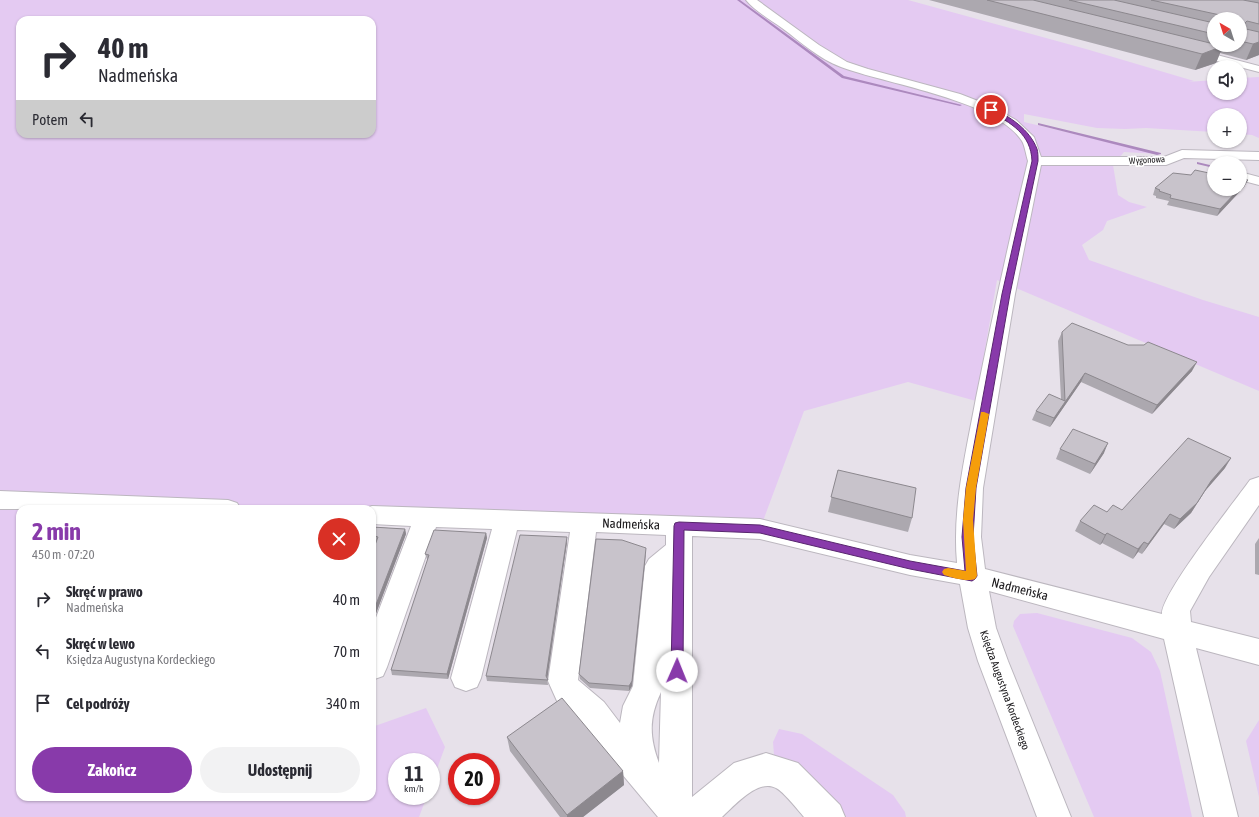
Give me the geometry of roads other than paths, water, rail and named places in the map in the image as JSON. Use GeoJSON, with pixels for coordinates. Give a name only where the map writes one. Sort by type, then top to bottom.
{"type":"FeatureCollection","features":[{"type":"Feature","properties":{"kind":"street","name":"Księdza Augustyna Kordeckiego"},"geometry":{"type":"LineString","coordinates":[[751,0],[822,52],[843,64],[875,75],[961,98],[1001,115],[1015,124],[1030,139],[1034,150],[1035,161],[1006,294],[971,488],[968,537],[972,576],[982,628],[993,661],[1054,817]]}},
{"type":"Feature","properties":{"kind":"street"},"geometry":{"type":"LineString","coordinates":[[1180,48],[1227,60]]}},
{"type":"Feature","properties":{"kind":"street"},"geometry":{"type":"LineString","coordinates":[[1247,65],[1259,69]]}},
{"type":"Feature","properties":{"kind":"street","name":"Wygonowa"},"geometry":{"type":"LineString","coordinates":[[1035,161],[1166,161],[1182,154],[1259,156]]}},
{"type":"Feature","properties":{"kind":"street"},"geometry":{"type":"LineString","coordinates":[[1170,159],[1207,168]]}},
{"type":"Feature","properties":{"kind":"street"},"geometry":{"type":"LineString","coordinates":[[1247,178],[1259,181]]}},
{"type":"Feature","properties":{"kind":"street"},"geometry":{"type":"LineString","coordinates":[[1221,817],[1178,630],[1176,610],[1199,570],[1259,486]]}},
{"type":"Feature","properties":{"kind":"street"},"geometry":{"type":"LineString","coordinates":[[0,500],[127,505]]}},
{"type":"Feature","properties":{"kind":"street","name":"Nadmeńska"},"geometry":{"type":"LineString","coordinates":[[376,514],[584,522],[679,538],[760,529],[910,565],[972,576],[1259,652]]}},
{"type":"Feature","properties":{"kind":"street"},"geometry":{"type":"LineString","coordinates":[[376,656],[427,517]]}},
{"type":"Feature","properties":{"kind":"street"},"geometry":{"type":"LineString","coordinates":[[466,678],[507,520]]}},
{"type":"Feature","properties":{"kind":"street"},"geometry":{"type":"LineString","coordinates":[[584,522],[563,681],[568,691],[594,712],[607,732],[682,814]]}},
{"type":"Feature","properties":{"kind":"street"},"geometry":{"type":"LineString","coordinates":[[648,777],[637,746],[635,727],[639,706],[648,687],[659,566],[679,538]]}},
{"type":"Feature","properties":{"kind":"street"},"geometry":{"type":"LineString","coordinates":[[679,538],[682,814]]}},
{"type":"Feature","properties":{"kind":"street"},"geometry":{"type":"LineString","coordinates":[[682,814],[746,774],[766,769],[786,774],[828,817]]}},
{"type":"Feature","properties":{"kind":"waterway"},"geometry":{"type":"LineString","coordinates":[[738,0],[843,77],[960,105]]}},
{"type":"Feature","properties":{"kind":"waterway"},"geometry":{"type":"LineString","coordinates":[[1039,124],[1159,154]]}},
{"type":"Feature","properties":{"kind":"waterway"},"geometry":{"type":"LineString","coordinates":[[1199,163],[1207,165]]}}]}
